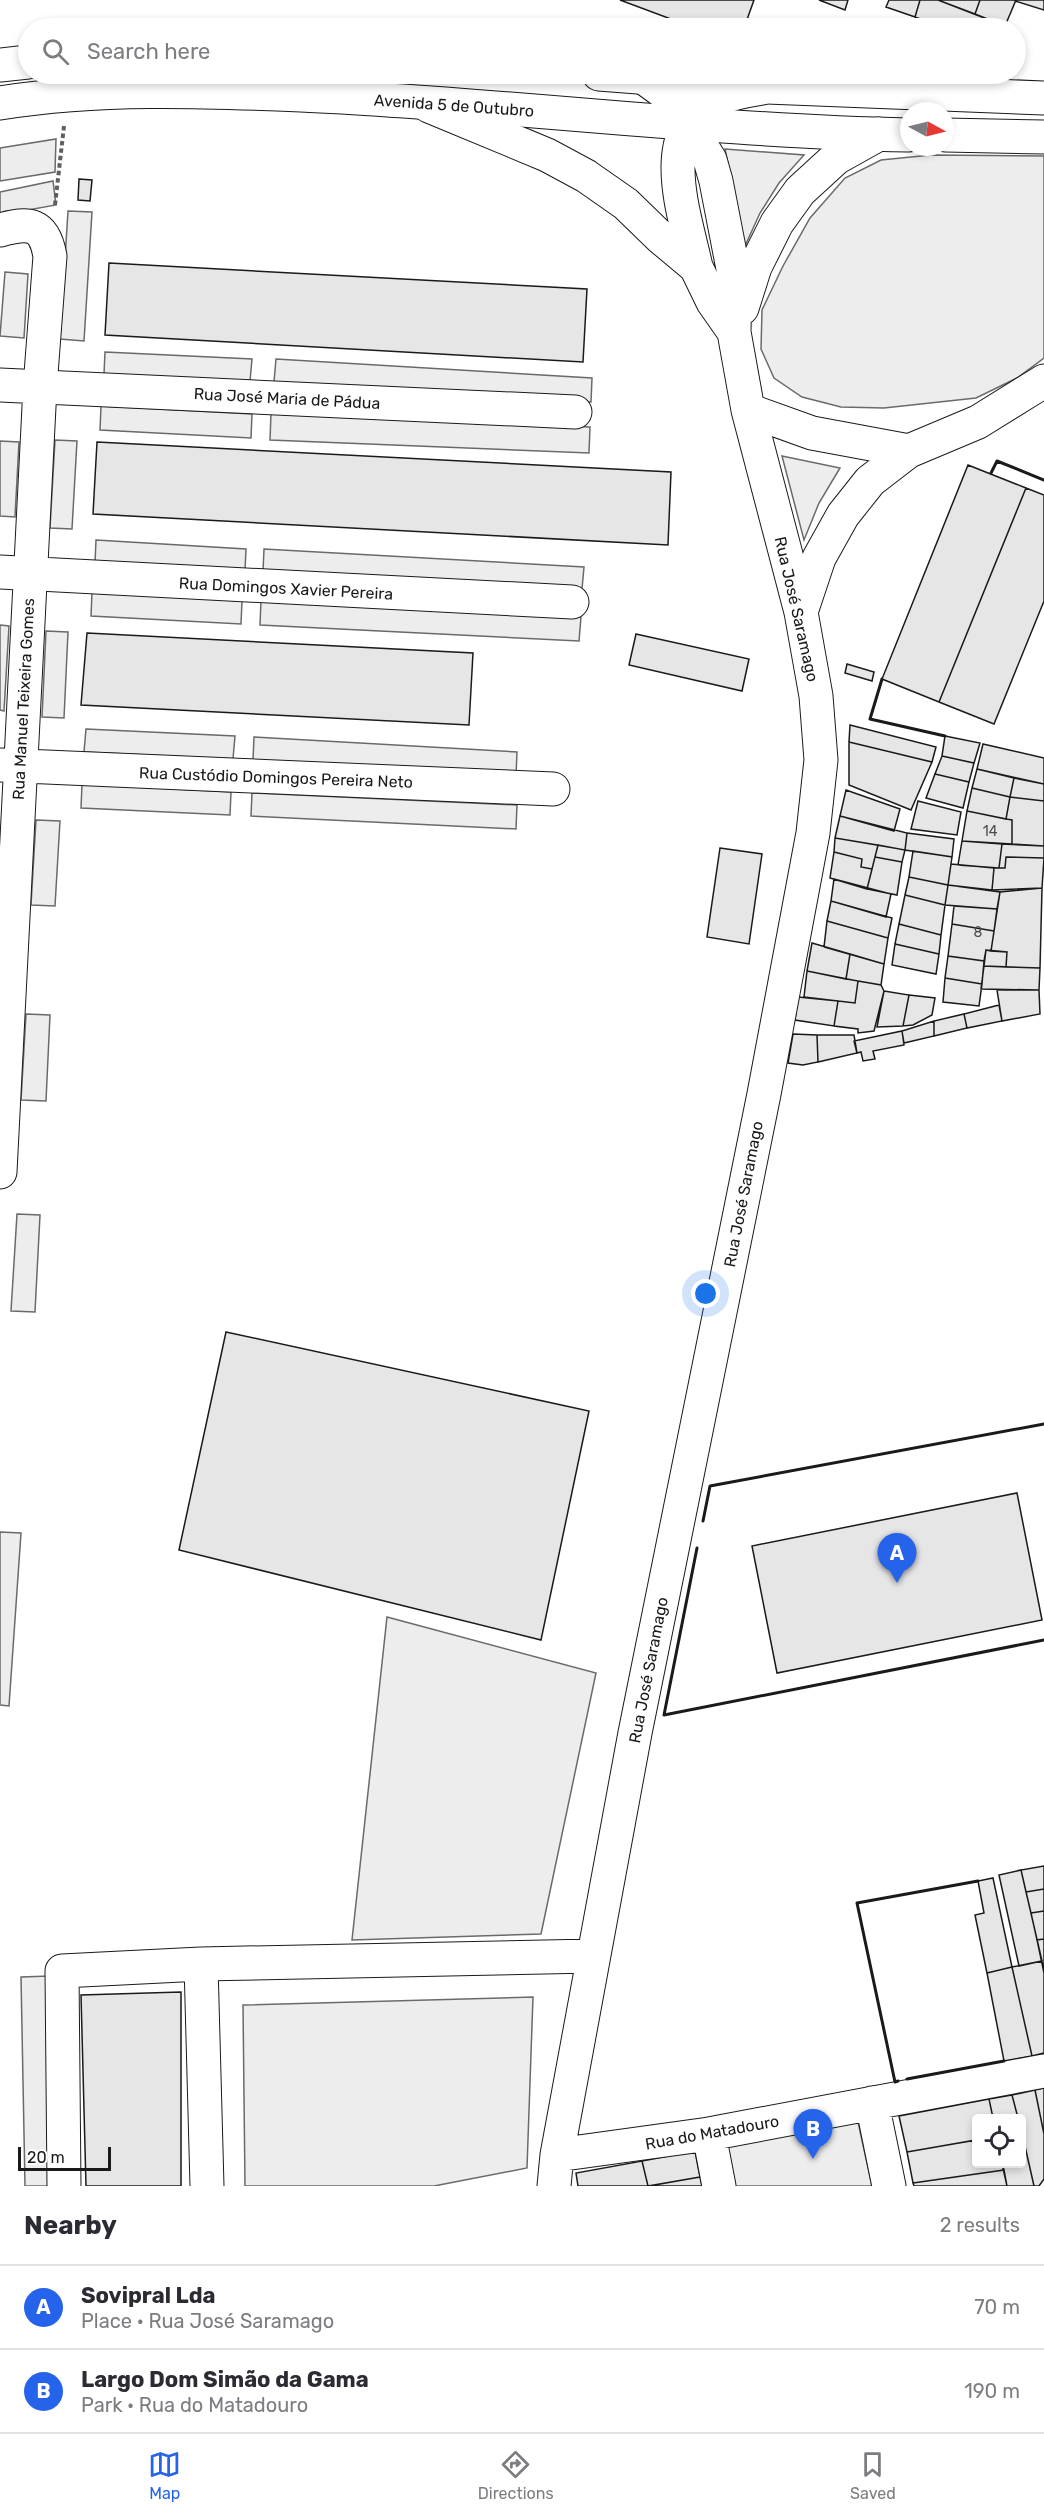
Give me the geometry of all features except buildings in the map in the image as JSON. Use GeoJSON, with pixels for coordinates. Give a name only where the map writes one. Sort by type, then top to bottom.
{"type":"FeatureCollection","features":[{"type":"Feature","properties":{"kind":"street"},"geometry":{"type":"LineString","coordinates":[[0,65],[18,63]]}},
{"type":"Feature","properties":{"kind":"street","name":"Rua José Saramago"},"geometry":{"type":"LineString","coordinates":[[556,2171],[592,1956],[637,1722],[764,1094],[813,833],[821,760],[816,696],[801,612],[748,410],[735,332],[735,279],[718,190],[710,160],[688,124],[678,108],[652,84]]}},
{"type":"Feature","properties":{"kind":"street"},"geometry":{"type":"LineString","coordinates":[[730,84],[1044,98]]}},
{"type":"Feature","properties":{"kind":"street"},"geometry":{"type":"LineString","coordinates":[[735,332],[713,302],[696,267],[677,175],[679,145],[688,124],[704,108],[725,96],[767,87]]}},
{"type":"Feature","properties":{"kind":"street","name":"Avenida 5 de Outubro"},"geometry":{"type":"LineString","coordinates":[[0,103],[51,95],[118,92],[252,93],[412,100],[688,124],[894,135]]}},
{"type":"Feature","properties":{"kind":"street"},"geometry":{"type":"LineString","coordinates":[[412,100],[537,151],[586,176],[626,204],[696,267]]}},
{"type":"Feature","properties":{"kind":"street"},"geometry":{"type":"LineString","coordinates":[[735,332],[755,267],[777,223],[795,199],[836,158],[894,135]]}},
{"type":"Feature","properties":{"kind":"street"},"geometry":{"type":"LineString","coordinates":[[954,135],[1044,137]]}},
{"type":"Feature","properties":{"kind":"street","name":"Rua Manuel Teixeira Gomes"},"geometry":{"type":"LineString","coordinates":[[0,230],[26,225],[38,229],[47,240],[50,256],[40,387],[15,573],[0,1162]]}},
{"type":"Feature","properties":{"kind":"street"},"geometry":{"type":"LineString","coordinates":[[801,612],[819,558],[843,515],[870,481],[909,451],[978,422],[1044,381]]}},
{"type":"Feature","properties":{"kind":"street","name":"Rua José Maria de Pádua"},"geometry":{"type":"LineString","coordinates":[[0,385],[575,412]]}},
{"type":"Feature","properties":{"kind":"street"},"geometry":{"type":"LineString","coordinates":[[748,410],[812,433],[909,451]]}},
{"type":"Feature","properties":{"kind":"street","name":"Rua Domingos Xavier Pereira"},"geometry":{"type":"LineString","coordinates":[[15,573],[572,602]]}},
{"type":"Feature","properties":{"kind":"street","name":"Rua Custódio Domingos Pereira Neto"},"geometry":{"type":"LineString","coordinates":[[10,766],[553,789]]}},
{"type":"Feature","properties":{"kind":"street"},"geometry":{"type":"LineString","coordinates":[[64,2186],[62,1971],[201,1964],[592,1956]]}},
{"type":"Feature","properties":{"kind":"street"},"geometry":{"type":"LineString","coordinates":[[201,1964],[207,2186]]}},
{"type":"Feature","properties":{"kind":"street","name":"Rua do Matadouro"},"geometry":{"type":"LineString","coordinates":[[556,2171],[709,2134],[1044,2071]]}},
{"type":"Feature","properties":{"kind":"street"},"geometry":{"type":"LineString","coordinates":[[872,2103],[889,2186]]}},
{"type":"Feature","properties":{"kind":"street"},"geometry":{"type":"LineString","coordinates":[[709,2134],[719,2186]]}},
{"type":"Feature","properties":{"kind":"path"},"geometry":{"type":"LineString","coordinates":[[59,171],[62,137]]}},
{"type":"Feature","properties":{"kind":"shaded area"},"geometry":{"type":"Polygon","coordinates":[[[56,139],[55,172],[0,181],[0,148],[56,139]]]}},
{"type":"Feature","properties":{"kind":"shaded area"},"geometry":{"type":"Polygon","coordinates":[[[725,149],[804,155],[779,183],[760,213],[745,246],[725,149]]]}},
{"type":"Feature","properties":{"kind":"shaded area"},"geometry":{"type":"Polygon","coordinates":[[[921,156],[1044,156],[1044,358],[1017,378],[976,398],[884,408],[841,407],[802,397],[774,378],[761,349],[762,310],[783,266],[810,218],[845,178],[881,160],[921,156]]]}},
{"type":"Feature","properties":{"kind":"shaded area"},"geometry":{"type":"Polygon","coordinates":[[[53,181],[56,205],[0,215],[0,192],[53,181]]]}},
{"type":"Feature","properties":{"kind":"shaded area"},"geometry":{"type":"Polygon","coordinates":[[[68,211],[92,212],[84,341],[60,339],[68,211]]]}},
{"type":"Feature","properties":{"kind":"shaded area"},"geometry":{"type":"Polygon","coordinates":[[[5,272],[28,274],[24,338],[0,336],[5,272]]]}},
{"type":"Feature","properties":{"kind":"shaded area"},"geometry":{"type":"Polygon","coordinates":[[[105,352],[252,359],[250,381],[104,374],[105,352]]]}},
{"type":"Feature","properties":{"kind":"shaded area"},"geometry":{"type":"Polygon","coordinates":[[[276,359],[592,378],[591,402],[274,382],[276,359]]]}},
{"type":"Feature","properties":{"kind":"shaded area"},"geometry":{"type":"Polygon","coordinates":[[[101,406],[252,414],[251,438],[100,430],[101,406]]]}},
{"type":"Feature","properties":{"kind":"shaded area"},"geometry":{"type":"Polygon","coordinates":[[[271,413],[590,427],[589,453],[270,440],[271,413]]]}},
{"type":"Feature","properties":{"kind":"shaded area"},"geometry":{"type":"Polygon","coordinates":[[[55,440],[77,441],[72,529],[50,528],[55,440]]]}},
{"type":"Feature","properties":{"kind":"shaded area"},"geometry":{"type":"Polygon","coordinates":[[[0,441],[19,442],[15,517],[0,516],[0,441]]]}},
{"type":"Feature","properties":{"kind":"shaded area"},"geometry":{"type":"Polygon","coordinates":[[[782,456],[840,468],[819,503],[804,540],[782,456]]]}},
{"type":"Feature","properties":{"kind":"shaded area"},"geometry":{"type":"Polygon","coordinates":[[[96,540],[246,549],[245,571],[95,563],[96,540]]]}},
{"type":"Feature","properties":{"kind":"shaded area"},"geometry":{"type":"Polygon","coordinates":[[[264,549],[584,567],[582,589],[263,571],[264,549]]]}},
{"type":"Feature","properties":{"kind":"shaded area"},"geometry":{"type":"Polygon","coordinates":[[[92,592],[242,601],[241,624],[91,616],[92,592]]]}},
{"type":"Feature","properties":{"kind":"shaded area"},"geometry":{"type":"Polygon","coordinates":[[[261,600],[581,617],[579,641],[260,625],[261,600]]]}},
{"type":"Feature","properties":{"kind":"shaded area"},"geometry":{"type":"Polygon","coordinates":[[[0,625],[9,626],[4,711],[0,710],[0,625]]]}},
{"type":"Feature","properties":{"kind":"shaded area"},"geometry":{"type":"Polygon","coordinates":[[[46,631],[68,632],[64,718],[42,717],[46,631]]]}},
{"type":"Feature","properties":{"kind":"shaded area"},"geometry":{"type":"Polygon","coordinates":[[[86,729],[235,736],[233,759],[84,752],[86,729]]]}},
{"type":"Feature","properties":{"kind":"shaded area"},"geometry":{"type":"Polygon","coordinates":[[[254,737],[517,752],[516,776],[253,760],[254,737]]]}},
{"type":"Feature","properties":{"kind":"shaded area"},"geometry":{"type":"Polygon","coordinates":[[[82,784],[231,792],[230,815],[81,808],[82,784]]]}},
{"type":"Feature","properties":{"kind":"shaded area"},"geometry":{"type":"Polygon","coordinates":[[[252,793],[517,805],[516,829],[251,816],[252,793]]]}},
{"type":"Feature","properties":{"kind":"shaded area"},"geometry":{"type":"Polygon","coordinates":[[[36,820],[60,821],[55,906],[31,905],[36,820]]]}},
{"type":"Feature","properties":{"kind":"shaded area"},"geometry":{"type":"Polygon","coordinates":[[[26,1014],[50,1015],[46,1101],[21,1100],[26,1014]]]}},
{"type":"Feature","properties":{"kind":"shaded area"},"geometry":{"type":"Polygon","coordinates":[[[17,1214],[40,1215],[35,1312],[11,1311],[17,1214]]]}},
{"type":"Feature","properties":{"kind":"shaded area"},"geometry":{"type":"Polygon","coordinates":[[[0,1532],[21,1533],[9,1706],[0,1705],[0,1532]]]}},
{"type":"Feature","properties":{"kind":"shaded area"},"geometry":{"type":"Polygon","coordinates":[[[387,1617],[596,1673],[541,1934],[352,1940],[387,1617]]]}},
{"type":"Feature","properties":{"kind":"shaded area"},"geometry":{"type":"Polygon","coordinates":[[[50,1976],[54,2186],[25,2186],[21,1977],[50,1976]]]}},
{"type":"Feature","properties":{"kind":"shaded area"},"geometry":{"type":"Polygon","coordinates":[[[533,1997],[527,2168],[434,2186],[245,2186],[243,2005],[533,1997]]]}},
{"type":"Feature","properties":{"kind":"shaded area"},"geometry":{"type":"Polygon","coordinates":[[[858,2122],[872,2186],[730,2186],[725,2144],[858,2122]]]}},
{"type":"Feature","properties":{"kind":"wall"},"geometry":{"type":"LineString","coordinates":[[991,473],[997,461],[1044,480]]}},
{"type":"Feature","properties":{"kind":"wall"},"geometry":{"type":"LineString","coordinates":[[882,679],[870,719],[945,736]]}},
{"type":"Feature","properties":{"kind":"wall"},"geometry":{"type":"LineString","coordinates":[[703,1521],[710,1486],[1044,1424]]}},
{"type":"Feature","properties":{"kind":"wall"},"geometry":{"type":"LineString","coordinates":[[697,1548],[664,1715],[1044,1640]]}},
{"type":"Feature","properties":{"kind":"wall"},"geometry":{"type":"LineString","coordinates":[[898,2081],[895,2082],[857,1903],[978,1881]]}},
{"type":"Feature","properties":{"kind":"wall"},"geometry":{"type":"LineString","coordinates":[[907,2079],[1004,2061]]}},
{"type":"Feature","properties":{"kind":"place","name":"Sovipral Lda"},"geometry":{"type":"Point","coordinates":[897,1583]}},
{"type":"Feature","properties":{"kind":"place","name":"Largo Dom Simão da Gama"},"geometry":{"type":"Point","coordinates":[813,2159]}}]}
